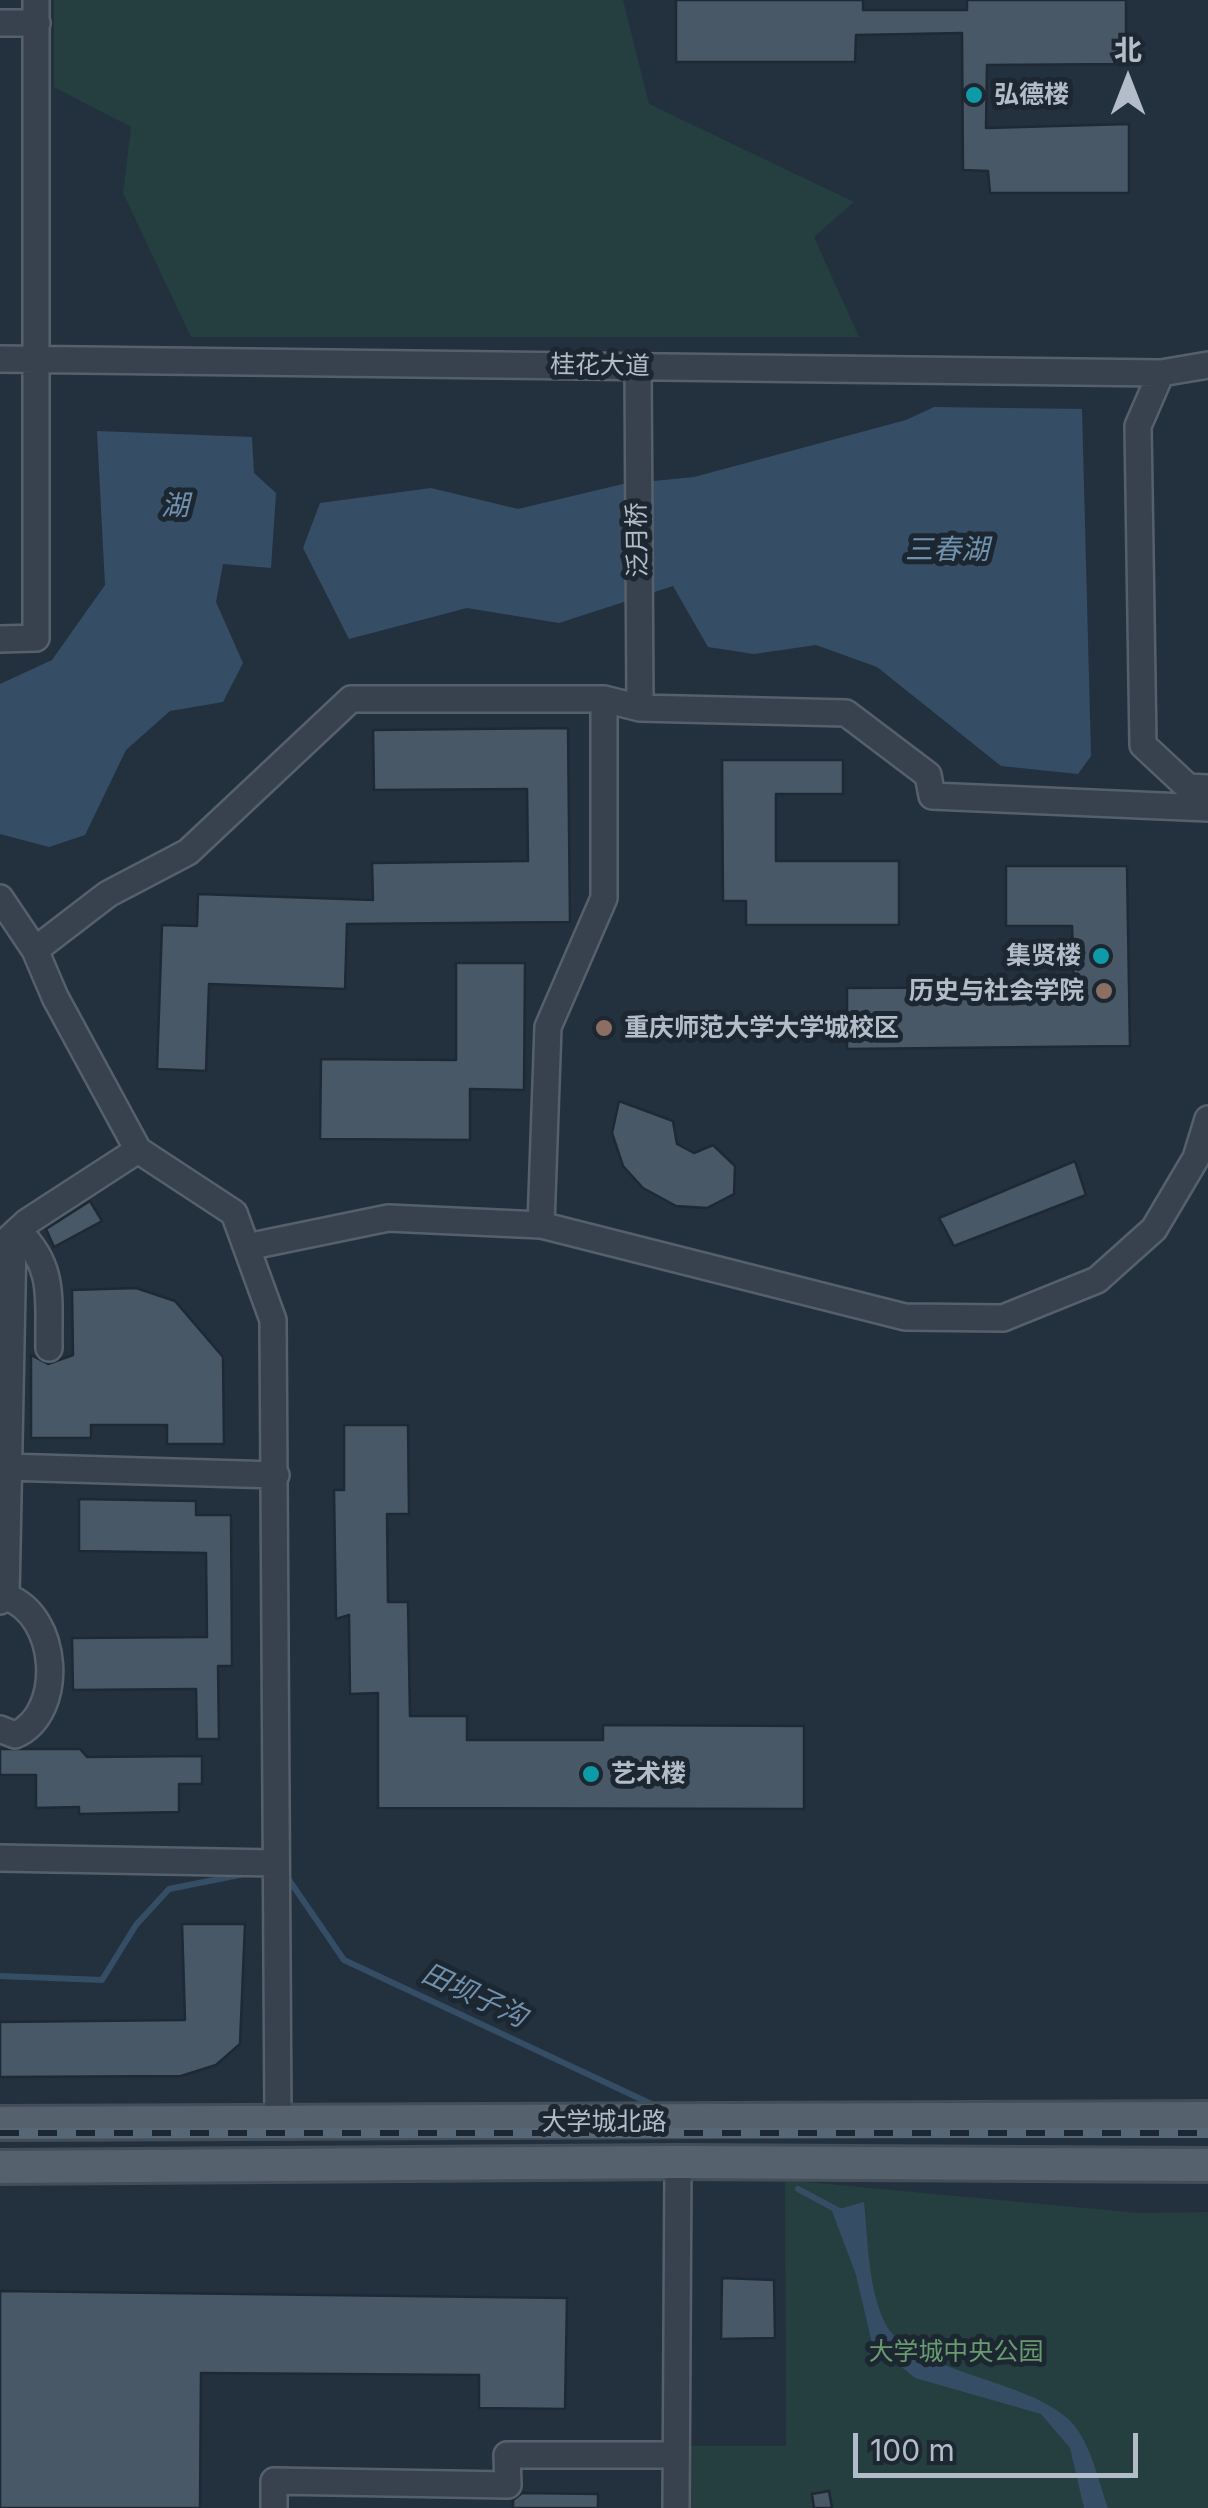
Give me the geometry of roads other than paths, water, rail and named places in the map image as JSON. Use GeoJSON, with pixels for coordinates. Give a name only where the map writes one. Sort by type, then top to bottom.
{"type":"FeatureCollection","features":[{"type":"Feature","properties":{"kind":"main road","name":"大学城北路"},"geometry":{"type":"LineString","coordinates":[[0,2123],[817,2123],[1208,2118]]}},
{"type":"Feature","properties":{"kind":"main road"},"geometry":{"type":"LineString","coordinates":[[1028,2120],[1029,2164]]}},
{"type":"Feature","properties":{"kind":"main road","name":"大学城北路"},"geometry":{"type":"LineString","coordinates":[[0,2167],[688,2162],[1208,2165]]}},
{"type":"Feature","properties":{"kind":"street"},"geometry":{"type":"LineString","coordinates":[[0,23],[37,12],[39,360],[36,638],[0,639]]}},
{"type":"Feature","properties":{"kind":"street","name":"桂花大道"},"geometry":{"type":"LineString","coordinates":[[0,360],[1162,373],[1208,365]]}},
{"type":"Feature","properties":{"kind":"street","name":"泛月桥"},"geometry":{"type":"LineString","coordinates":[[638,366],[640,708]]}},
{"type":"Feature","properties":{"kind":"street"},"geometry":{"type":"LineString","coordinates":[[1162,373],[1138,426],[1143,745],[1188,788],[1208,788]]}},
{"type":"Feature","properties":{"kind":"street"},"geometry":{"type":"LineString","coordinates":[[35,950],[108,894],[188,852],[351,698],[604,698],[640,708],[846,712],[928,775],[932,796],[1208,808]]}},
{"type":"Feature","properties":{"kind":"street"},"geometry":{"type":"LineString","coordinates":[[541,1226],[548,1026],[604,898],[604,698]]}},
{"type":"Feature","properties":{"kind":"street"},"geometry":{"type":"LineString","coordinates":[[0,898],[35,950],[55,998],[138,1150],[234,1213],[273,1320],[278,2123]]}},
{"type":"Feature","properties":{"kind":"street"},"geometry":{"type":"LineString","coordinates":[[246,1247],[388,1218],[541,1226],[905,1317],[1003,1318],[1098,1280],[1154,1229],[1196,1158],[1208,1119]]}},
{"type":"Feature","properties":{"kind":"street"},"geometry":{"type":"LineString","coordinates":[[0,1729],[15,1735],[33,1727],[45,1707],[48,1670],[45,1638],[35,1617],[22,1602],[3,1599],[11,1240],[27,1222],[138,1150]]}},
{"type":"Feature","properties":{"kind":"street"},"geometry":{"type":"LineString","coordinates":[[11,1240],[37,1250],[47,1272],[49,1348]]}},
{"type":"Feature","properties":{"kind":"street"},"geometry":{"type":"LineString","coordinates":[[6,1467],[276,1475]]}},
{"type":"Feature","properties":{"kind":"street"},"geometry":{"type":"LineString","coordinates":[[0,1858],[274,1863]]}},
{"type":"Feature","properties":{"kind":"street"},"geometry":{"type":"LineString","coordinates":[[676,2508],[674,2454],[688,2162]]}},
{"type":"Feature","properties":{"kind":"street"},"geometry":{"type":"LineString","coordinates":[[274,2508],[274,2481],[508,2485],[507,2455],[674,2454]]}},
{"type":"Feature","properties":{"kind":"water","name":"三春湖"},"geometry":{"type":"Polygon","coordinates":[[[934,407],[1082,409],[1091,756],[1078,774],[1001,766],[877,667],[816,645],[754,654],[708,647],[673,586],[559,623],[467,608],[349,639],[303,548],[320,503],[431,488],[518,509],[623,484],[694,477],[906,420],[934,407]]]}},
{"type":"Feature","properties":{"kind":"water","name":"湖"},"geometry":{"type":"Polygon","coordinates":[[[97,431],[252,437],[254,473],[276,493],[271,568],[223,564],[216,602],[243,663],[223,702],[170,711],[126,750],[85,835],[49,847],[0,834],[0,684],[52,660],[105,585],[97,431]]]}},
{"type":"Feature","properties":{"kind":"water"},"geometry":{"type":"Polygon","coordinates":[[[864,2202],[875,2295],[885,2323],[898,2339],[918,2353],[1024,2393],[1067,2418],[1087,2448],[1108,2508],[1084,2508],[1070,2448],[1041,2414],[915,2378],[872,2343],[856,2275],[832,2211],[864,2202]]]}},
{"type":"Feature","properties":{"kind":"waterway","name":"田坝子沟"},"geometry":{"type":"LineString","coordinates":[[0,1976],[102,1980],[136,1925],[169,1889],[249,1873]]}},
{"type":"Feature","properties":{"kind":"waterway","name":"田坝子沟"},"geometry":{"type":"LineString","coordinates":[[287,1877],[344,1960],[658,2107]]}},
{"type":"Feature","properties":{"kind":"waterway","name":"田坝子沟"},"geometry":{"type":"LineString","coordinates":[[798,2189],[841,2212]]}},
{"type":"Feature","properties":{"kind":"railway"},"geometry":{"type":"LineString","coordinates":[[0,2133],[1208,2133]]}},
{"type":"Feature","properties":{"kind":"place","name":"弘德楼"},"geometry":{"type":"Point","coordinates":[974,95]}},
{"type":"Feature","properties":{"kind":"place","name":"集贤楼"},"geometry":{"type":"Point","coordinates":[1101,956]}},
{"type":"Feature","properties":{"kind":"place","name":"历史与社会学院"},"geometry":{"type":"Point","coordinates":[1104,991]}},
{"type":"Feature","properties":{"kind":"place","name":"重庆师范大学大学城校区"},"geometry":{"type":"Point","coordinates":[604,1028]}},
{"type":"Feature","properties":{"kind":"place","name":"艺术楼"},"geometry":{"type":"Point","coordinates":[591,1774]}},
{"type":"Feature","properties":{"kind":"park label","name":"大学城中央公园"},"geometry":{"type":"Point","coordinates":[956,2352]}}]}
